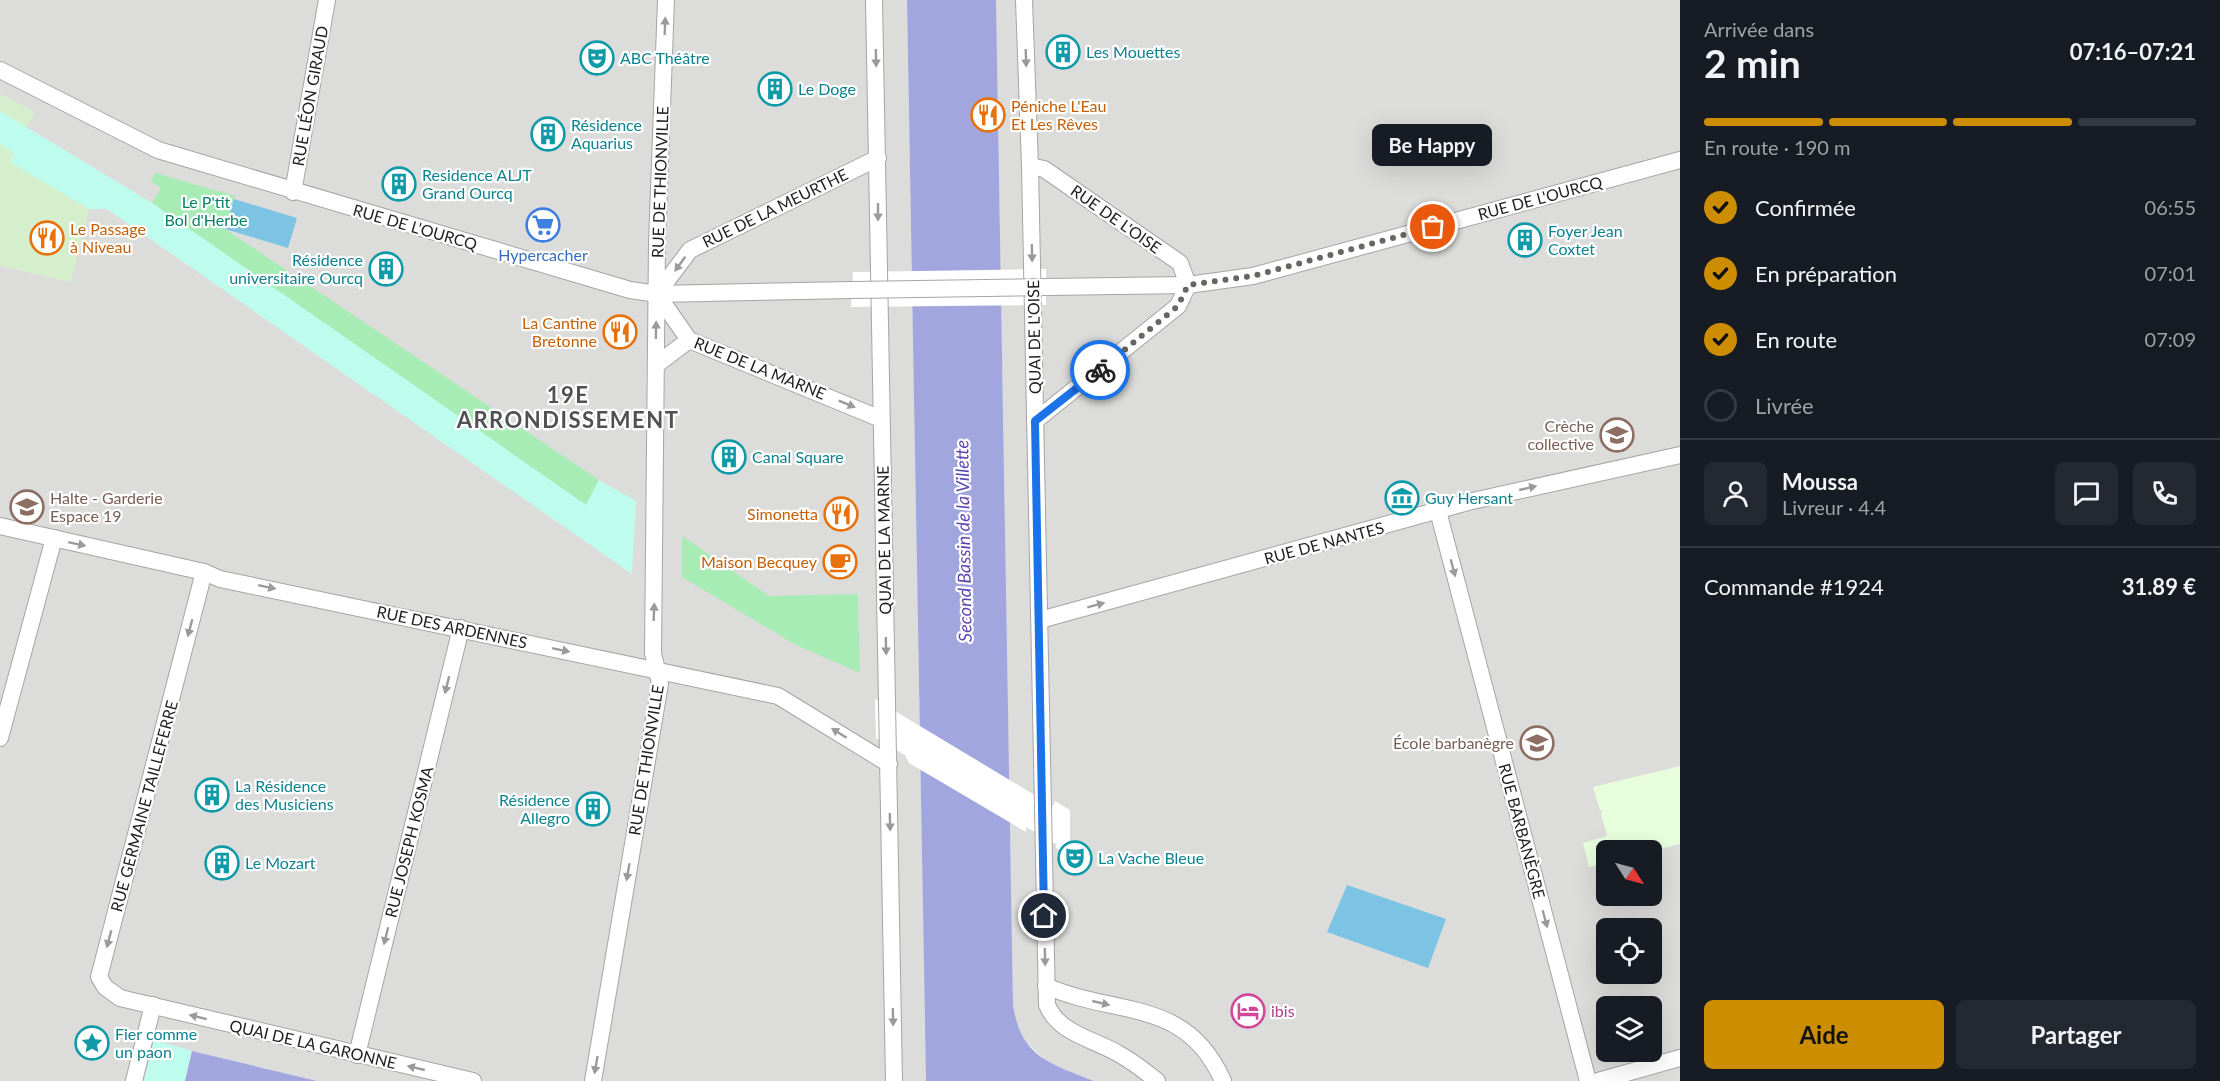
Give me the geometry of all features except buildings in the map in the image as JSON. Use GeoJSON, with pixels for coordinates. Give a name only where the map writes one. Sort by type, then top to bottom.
{"type":"FeatureCollection","features":[{"type":"Feature","properties":{"kind":"street","name":"RUE LÉON GIRAUD"},"geometry":{"type":"LineString","coordinates":[[293,192],[327,0]]}},
{"type":"Feature","properties":{"kind":"street","name":"RUE DE THIONVILLE"},"geometry":{"type":"LineString","coordinates":[[593,1081],[660,684],[653,652],[657,294],[666,0]]}},
{"type":"Feature","properties":{"kind":"street","name":"QUAI DE LA MARNE"},"geometry":{"type":"LineString","coordinates":[[874,0],[894,1081]]}},
{"type":"Feature","properties":{"kind":"street","name":"QUAI DE L'OISE"},"geometry":{"type":"LineString","coordinates":[[1024,0],[1030,166],[1047,1005],[1052,1016],[1069,1030],[1117,1053],[1157,1081]]}},
{"type":"Feature","properties":{"kind":"street","name":"RUE DE L'OURCQ"},"geometry":{"type":"LineString","coordinates":[[0,70],[158,150],[293,192],[630,290],[657,294],[1188,285],[1253,276],[1680,160]]}},
{"type":"Feature","properties":{"kind":"street","name":"RUE DE LA MEURTHE"},"geometry":{"type":"LineString","coordinates":[[657,294],[690,250],[878,158]]}},
{"type":"Feature","properties":{"kind":"street","name":"RUE DE L'OISE"},"geometry":{"type":"LineString","coordinates":[[1030,166],[1044,169],[1180,263],[1188,285]]}},
{"type":"Feature","properties":{"kind":"street"},"geometry":{"type":"LineString","coordinates":[[1035,421],[1178,306],[1188,285]]}},
{"type":"Feature","properties":{"kind":"street","name":"RUE DE LA MARNE"},"geometry":{"type":"LineString","coordinates":[[657,294],[689,340],[881,419]]}},
{"type":"Feature","properties":{"kind":"street"},"geometry":{"type":"LineString","coordinates":[[656,365],[689,340]]}},
{"type":"Feature","properties":{"kind":"street","name":"RUE DE NANTES"},"geometry":{"type":"LineString","coordinates":[[1040,620],[1438,511],[1587,474],[1680,455]]}},
{"type":"Feature","properties":{"kind":"street","name":"RUE BARBANÈGRE"},"geometry":{"type":"LineString","coordinates":[[1438,511],[1588,1081]]}},
{"type":"Feature","properties":{"kind":"street","name":"RUE DES ARDENNES"},"geometry":{"type":"LineString","coordinates":[[0,526],[204,572],[220,579],[778,696],[889,764]]}},
{"type":"Feature","properties":{"kind":"street"},"geometry":{"type":"LineString","coordinates":[[0,738],[54,538]]}},
{"type":"Feature","properties":{"kind":"street","name":"RUE GERMAINE TAILLEFERRE"},"geometry":{"type":"LineString","coordinates":[[153,1005],[120,998],[105,987],[99,977],[204,572]]}},
{"type":"Feature","properties":{"kind":"street","name":"RUE JOSEPH KOSMA"},"geometry":{"type":"LineString","coordinates":[[357,1055],[461,628]]}},
{"type":"Feature","properties":{"kind":"street"},"geometry":{"type":"LineString","coordinates":[[1046,986],[1068,996],[1161,1017],[1180,1026],[1204,1048],[1223,1081]]}},
{"type":"Feature","properties":{"kind":"street"},"geometry":{"type":"LineString","coordinates":[[134,1081],[153,1005]]}},
{"type":"Feature","properties":{"kind":"street","name":"QUAI DE LA GARONNE"},"geometry":{"type":"LineString","coordinates":[[153,1005],[473,1081]]}},
{"type":"Feature","properties":{"kind":"street"},"geometry":{"type":"LineString","coordinates":[[1598,1081],[1680,1058]]}},
{"type":"Feature","properties":{"kind":"shaded area"},"geometry":{"type":"Polygon","coordinates":[[[0,0],[907,0],[926,1081],[317,1081],[192,1051],[185,1081],[0,1081],[0,0]]]}},
{"type":"Feature","properties":{"kind":"shaded area"},"geometry":{"type":"Polygon","coordinates":[[[996,0],[1680,0],[1680,1081],[1094,1081],[1049,1063],[1025,1041],[1016,1025],[1013,1005],[996,0]]]}},
{"type":"Feature","properties":{"kind":"shaded area"},"geometry":{"type":"Polygon","coordinates":[[[0,94],[35,112],[27,127],[58,190],[89,209],[71,282],[0,266],[0,94]]]}},
{"type":"Feature","properties":{"kind":"shaded area"},"geometry":{"type":"Polygon","coordinates":[[[0,111],[152,203],[586,505],[599,480],[636,501],[632,574],[107,209],[89,209],[10,162],[14,153],[0,144],[0,111]]]}},
{"type":"Feature","properties":{"kind":"shaded area"},"geometry":{"type":"Polygon","coordinates":[[[234,199],[297,218],[288,248],[225,229],[234,199]]]}},
{"type":"Feature","properties":{"kind":"shaded area"},"geometry":{"type":"Polygon","coordinates":[[[1680,766],[1680,844],[1662,848],[1662,840],[1596,840],[1596,865],[1589,867],[1583,843],[1607,836],[1602,810],[1600,810],[1593,787],[1680,766]]]}},
{"type":"Feature","properties":{"kind":"shaded area"},"geometry":{"type":"Polygon","coordinates":[[[1347,885],[1446,919],[1428,968],[1327,932],[1347,885]]]}},
{"type":"Feature","properties":{"kind":"shaded area"},"geometry":{"type":"Polygon","coordinates":[[[154,1040],[192,1051],[185,1081],[144,1081],[154,1040]]]}},
{"type":"Feature","properties":{"kind":"green space","name":"Le P'tit Bol d'Herbe"},"geometry":{"type":"Polygon","coordinates":[[[155,173],[235,196],[225,229],[599,480],[586,505],[152,203],[161,188],[151,181],[155,173]]]}},
{"type":"Feature","properties":{"kind":"green space"},"geometry":{"type":"Polygon","coordinates":[[[682,536],[769,596],[858,594],[860,673],[794,644],[682,577],[682,536]]]}},
{"type":"Feature","properties":{"kind":"water","name":"Second Bassin de la Villette"},"geometry":{"type":"Polygon","coordinates":[[[907,0],[996,0],[1013,1005],[1017,1023],[1031,1048],[1051,1063],[1094,1081],[926,1081],[907,0]]]}},
{"type":"Feature","properties":{"kind":"water"},"geometry":{"type":"Polygon","coordinates":[[[192,1051],[317,1081],[185,1081],[192,1051]]]}},
{"type":"Feature","properties":{"kind":"pier"},"geometry":{"type":"Polygon","coordinates":[[[1046,269],[1046,305],[851,307],[853,272],[1046,269]]]}},
{"type":"Feature","properties":{"kind":"pier"},"geometry":{"type":"Polygon","coordinates":[[[875,699],[1053,806],[1055,801],[1070,810],[1070,855],[1056,848],[1056,844],[1026,827],[1026,832],[909,763],[905,755],[876,738],[875,699]]]}},
{"type":"Feature","properties":{"kind":"way so far"},"geometry":{"type":"LineString","coordinates":[[1100,370],[1178,306],[1188,285],[1253,276],[1433,227]]}},
{"type":"Feature","properties":{"kind":"place","name":"Les Mouettes"},"geometry":{"type":"Point","coordinates":[1063,52]}},
{"type":"Feature","properties":{"kind":"place","name":"ABC Théâtre"},"geometry":{"type":"Point","coordinates":[597,58]}},
{"type":"Feature","properties":{"kind":"place","name":"Le Doge"},"geometry":{"type":"Point","coordinates":[775,89]}},
{"type":"Feature","properties":{"kind":"place","name":"Péniche L'Eau Et Les Rêves"},"geometry":{"type":"Point","coordinates":[988,115]}},
{"type":"Feature","properties":{"kind":"place","name":"Résidence Aquarius"},"geometry":{"type":"Point","coordinates":[548,134]}},
{"type":"Feature","properties":{"kind":"place","name":"Residence ALJT Grand Ourcq"},"geometry":{"type":"Point","coordinates":[399,184]}},
{"type":"Feature","properties":{"kind":"place","name":"Hypercacher"},"geometry":{"type":"Point","coordinates":[543,225]}},
{"type":"Feature","properties":{"kind":"place","name":"Be Happy"},"geometry":{"type":"Point","coordinates":[1433,227]}},
{"type":"Feature","properties":{"kind":"place","name":"Le Passage à Niveau"},"geometry":{"type":"Point","coordinates":[47,238]}},
{"type":"Feature","properties":{"kind":"place","name":"Foyer Jean Coxtet"},"geometry":{"type":"Point","coordinates":[1525,240]}},
{"type":"Feature","properties":{"kind":"place","name":"Résidence universitaire Ourcq"},"geometry":{"type":"Point","coordinates":[386,269]}},
{"type":"Feature","properties":{"kind":"place","name":"La Cantine Bretonne"},"geometry":{"type":"Point","coordinates":[620,332]}},
{"type":"Feature","properties":{"kind":"place","name":"Crèche collective"},"geometry":{"type":"Point","coordinates":[1617,435]}},
{"type":"Feature","properties":{"kind":"place","name":"Canal Square"},"geometry":{"type":"Point","coordinates":[729,457]}},
{"type":"Feature","properties":{"kind":"place","name":"Guy Hersant"},"geometry":{"type":"Point","coordinates":[1402,498]}},
{"type":"Feature","properties":{"kind":"place","name":"Halte - Garderie Espace 19"},"geometry":{"type":"Point","coordinates":[27,507]}},
{"type":"Feature","properties":{"kind":"place","name":"Simonetta"},"geometry":{"type":"Point","coordinates":[841,514]}},
{"type":"Feature","properties":{"kind":"place","name":"Maison Becquey"},"geometry":{"type":"Point","coordinates":[840,562]}},
{"type":"Feature","properties":{"kind":"place","name":"École barbanègre"},"geometry":{"type":"Point","coordinates":[1537,743]}},
{"type":"Feature","properties":{"kind":"place","name":"La Résidence des Musiciens"},"geometry":{"type":"Point","coordinates":[212,795]}},
{"type":"Feature","properties":{"kind":"place","name":"Résidence Allegro"},"geometry":{"type":"Point","coordinates":[593,809]}},
{"type":"Feature","properties":{"kind":"place","name":"La Vache Bleue"},"geometry":{"type":"Point","coordinates":[1075,858]}},
{"type":"Feature","properties":{"kind":"place","name":"Le Mozart"},"geometry":{"type":"Point","coordinates":[222,863]}},
{"type":"Feature","properties":{"kind":"place","name":"ibis"},"geometry":{"type":"Point","coordinates":[1248,1011]}},
{"type":"Feature","properties":{"kind":"place","name":"Fier comme un paon"},"geometry":{"type":"Point","coordinates":[92,1043]}},
{"type":"Feature","properties":{"kind":"district","name":"19E ARRONDISSEMENT"},"geometry":{"type":"Point","coordinates":[568,408]}},
{"type":"Feature","properties":{"kind":"route"},"geometry":{"type":"LineString","coordinates":[[1044,916],[1035,421],[1100,370]]}}]}
